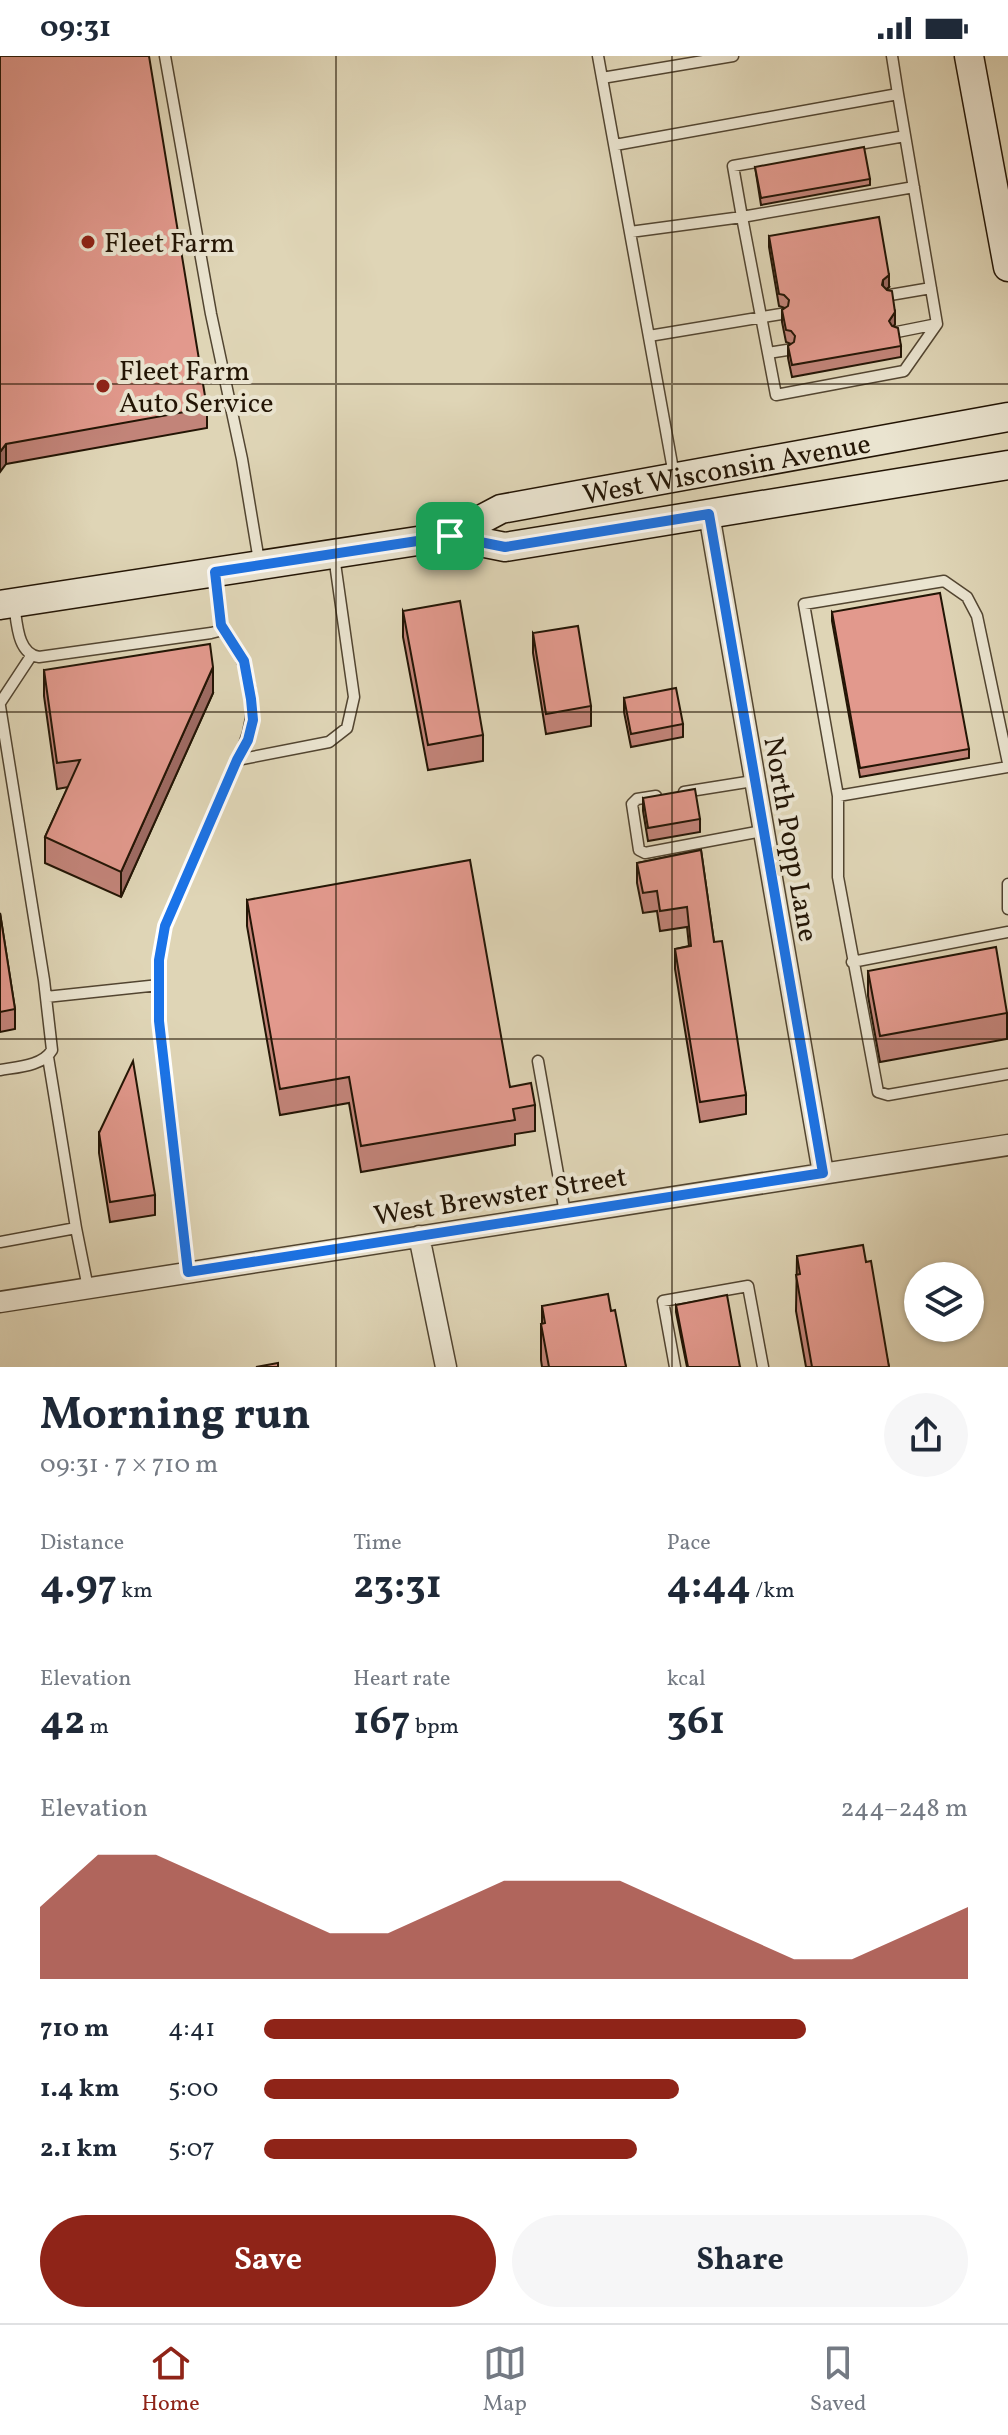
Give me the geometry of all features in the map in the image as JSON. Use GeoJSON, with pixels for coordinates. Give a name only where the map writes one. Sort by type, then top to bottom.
{"type":"FeatureCollection","features":[{"type":"Feature","properties":{"kind":"main road"},"geometry":{"type":"LineString","coordinates":[[969,56],[1008,267]]}},
{"type":"Feature","properties":{"kind":"main road","name":"West Wisconsin Avenue"},"geometry":{"type":"LineString","coordinates":[[7,604],[450,536],[501,509],[1008,417]]}},
{"type":"Feature","properties":{"kind":"main road","name":"West Wisconsin Avenue"},"geometry":{"type":"LineString","coordinates":[[450,536],[505,547],[1008,465]]}},
{"type":"Feature","properties":{"kind":"street","name":"North Popp Lane"},"geometry":{"type":"LineString","coordinates":[[709,514],[823,1173]]}},
{"type":"Feature","properties":{"kind":"street","name":"West Brewster Street"},"geometry":{"type":"LineString","coordinates":[[0,1302],[1008,1145]]}},
{"type":"Feature","properties":{"kind":"street"},"geometry":{"type":"LineString","coordinates":[[419,1236],[446,1367]]}},
{"type":"Feature","properties":{"kind":"lane"},"geometry":{"type":"LineString","coordinates":[[165,56],[260,566]]}},
{"type":"Feature","properties":{"kind":"lane"},"geometry":{"type":"LineString","coordinates":[[598,56],[674,479]]}},
{"type":"Feature","properties":{"kind":"lane"},"geometry":{"type":"LineString","coordinates":[[602,78],[733,56]]}},
{"type":"Feature","properties":{"kind":"lane"},"geometry":{"type":"LineString","coordinates":[[892,56],[937,324],[904,371],[776,395],[733,166],[905,136]]}},
{"type":"Feature","properties":{"kind":"lane"},"geometry":{"type":"LineString","coordinates":[[615,145],[898,94]]}},
{"type":"Feature","properties":{"kind":"lane"},"geometry":{"type":"LineString","coordinates":[[630,232],[742,217],[914,187]]}},
{"type":"Feature","properties":{"kind":"lane"},"geometry":{"type":"LineString","coordinates":[[890,295],[931,288]]}},
{"type":"Feature","properties":{"kind":"lane"},"geometry":{"type":"LineString","coordinates":[[649,336],[781,314]]}},
{"type":"Feature","properties":{"kind":"lane"},"geometry":{"type":"LineString","coordinates":[[897,332],[937,324]]}},
{"type":"Feature","properties":{"kind":"lane"},"geometry":{"type":"LineString","coordinates":[[768,353],[787,350]]}},
{"type":"Feature","properties":{"kind":"lane"},"geometry":{"type":"LineString","coordinates":[[237,760],[329,742],[347,728],[354,697],[334,554]]}},
{"type":"Feature","properties":{"kind":"lane"},"geometry":{"type":"LineString","coordinates":[[7,604],[26,651],[31,656],[211,633],[219,631],[221,625],[215,572]]}},
{"type":"Feature","properties":{"kind":"lane"},"geometry":{"type":"LineString","coordinates":[[838,796],[1008,765],[977,616],[967,597],[944,581],[804,604],[838,796],[838,877],[878,1092],[888,1095],[1008,1074]]}},
{"type":"Feature","properties":{"kind":"lane"},"geometry":{"type":"LineString","coordinates":[[188,1272],[159,1021],[159,960],[165,926],[248,740],[253,720],[244,661],[221,625]]}},
{"type":"Feature","properties":{"kind":"lane"},"geometry":{"type":"LineString","coordinates":[[0,1070],[26,1066],[48,1057],[52,1050],[46,997],[4,762],[0,705],[31,656]]}},
{"type":"Feature","properties":{"kind":"lane"},"geometry":{"type":"LineString","coordinates":[[753,781],[637,799],[632,804],[639,850],[645,853],[762,831]]}},
{"type":"Feature","properties":{"kind":"lane"},"geometry":{"type":"LineString","coordinates":[[1008,884],[1008,909]]}},
{"type":"Feature","properties":{"kind":"lane"},"geometry":{"type":"LineString","coordinates":[[852,962],[1008,932]]}},
{"type":"Feature","properties":{"kind":"lane"},"geometry":{"type":"LineString","coordinates":[[46,997],[159,985]]}},
{"type":"Feature","properties":{"kind":"lane"},"geometry":{"type":"LineString","coordinates":[[48,1057],[88,1288]]}},
{"type":"Feature","properties":{"kind":"lane"},"geometry":{"type":"LineString","coordinates":[[538,1061],[565,1213]]}},
{"type":"Feature","properties":{"kind":"lane"},"geometry":{"type":"LineString","coordinates":[[0,1242],[76,1228]]}},
{"type":"Feature","properties":{"kind":"lane"},"geometry":{"type":"LineString","coordinates":[[675,1367],[663,1301],[748,1286],[763,1367]]}},
{"type":"Feature","properties":{"kind":"building","name":"Fleet Farm"},"geometry":{"type":"Polygon","coordinates":[[[0,56],[149,56],[207,408],[6,444],[0,452],[0,56]]]}},
{"type":"Feature","properties":{"kind":"building"},"geometry":{"type":"Polygon","coordinates":[[[864,147],[870,179],[761,198],[755,167],[864,147]]]}},
{"type":"Feature","properties":{"kind":"building"},"geometry":{"type":"Polygon","coordinates":[[[879,217],[889,275],[882,285],[892,291],[895,312],[889,321],[898,328],[901,346],[792,365],[788,346],[794,342],[795,336],[786,330],[782,310],[788,306],[789,300],[779,294],[769,236],[879,217]]]}},
{"type":"Feature","properties":{"kind":"building"},"geometry":{"type":"Polygon","coordinates":[[[940,593],[969,749],[860,768],[832,612],[940,593]]]}},
{"type":"Feature","properties":{"kind":"building"},"geometry":{"type":"Polygon","coordinates":[[[460,601],[483,735],[428,745],[403,611],[460,601]]]}},
{"type":"Feature","properties":{"kind":"building"},"geometry":{"type":"Polygon","coordinates":[[[578,626],[591,706],[546,714],[533,633],[578,626]]]}},
{"type":"Feature","properties":{"kind":"building"},"geometry":{"type":"Polygon","coordinates":[[[210,644],[213,667],[121,872],[45,837],[80,760],[57,763],[44,670],[210,644]]]}},
{"type":"Feature","properties":{"kind":"building"},"geometry":{"type":"Polygon","coordinates":[[[676,688],[683,724],[631,734],[624,698],[676,688]]]}},
{"type":"Feature","properties":{"kind":"building"},"geometry":{"type":"Polygon","coordinates":[[[695,789],[700,819],[648,828],[643,798],[695,789]]]}},
{"type":"Feature","properties":{"kind":"building"},"geometry":{"type":"Polygon","coordinates":[[[701,850],[714,942],[722,941],[746,1095],[700,1102],[675,949],[691,946],[687,907],[660,911],[657,891],[643,893],[637,863],[701,850]]]}},
{"type":"Feature","properties":{"kind":"building"},"geometry":{"type":"Polygon","coordinates":[[[470,860],[510,1087],[531,1083],[535,1105],[513,1109],[515,1120],[361,1146],[349,1077],[280,1089],[247,900],[470,860]]]}},
{"type":"Feature","properties":{"kind":"building"},"geometry":{"type":"Polygon","coordinates":[[[0,913],[15,1009],[0,1012],[0,913]]]}},
{"type":"Feature","properties":{"kind":"building"},"geometry":{"type":"Polygon","coordinates":[[[996,947],[1007,1013],[880,1036],[868,971],[996,947]]]}},
{"type":"Feature","properties":{"kind":"building"},"geometry":{"type":"Polygon","coordinates":[[[133,1061],[155,1195],[110,1202],[99,1133],[133,1061]]]}},
{"type":"Feature","properties":{"kind":"building"},"geometry":{"type":"Polygon","coordinates":[[[863,1245],[866,1262],[871,1261],[889,1367],[812,1367],[796,1275],[800,1274],[797,1256],[863,1245]]]}},
{"type":"Feature","properties":{"kind":"building"},"geometry":{"type":"Polygon","coordinates":[[[608,1294],[611,1311],[615,1310],[626,1367],[549,1367],[541,1324],[545,1323],[542,1306],[608,1294]]]}},
{"type":"Feature","properties":{"kind":"building"},"geometry":{"type":"Polygon","coordinates":[[[727,1295],[740,1367],[688,1367],[676,1305],[727,1295]]]}},
{"type":"Feature","properties":{"kind":"building"},"geometry":{"type":"Polygon","coordinates":[[[278,1363],[278,1367],[256,1367],[278,1363]]]}},
{"type":"Feature","properties":{"kind":"place","name":"Fleet Farm"},"geometry":{"type":"Point","coordinates":[88,242]}},
{"type":"Feature","properties":{"kind":"place","name":"Fleet Farm Auto Service"},"geometry":{"type":"Point","coordinates":[103,386]}},
{"type":"Feature","properties":{"kind":"route"},"geometry":{"type":"LineString","coordinates":[[709,514],[823,1173],[188,1272],[159,1021],[159,960],[165,926],[248,740],[253,720],[244,661],[221,625],[215,572],[450,536],[505,547],[709,514]]}}]}
